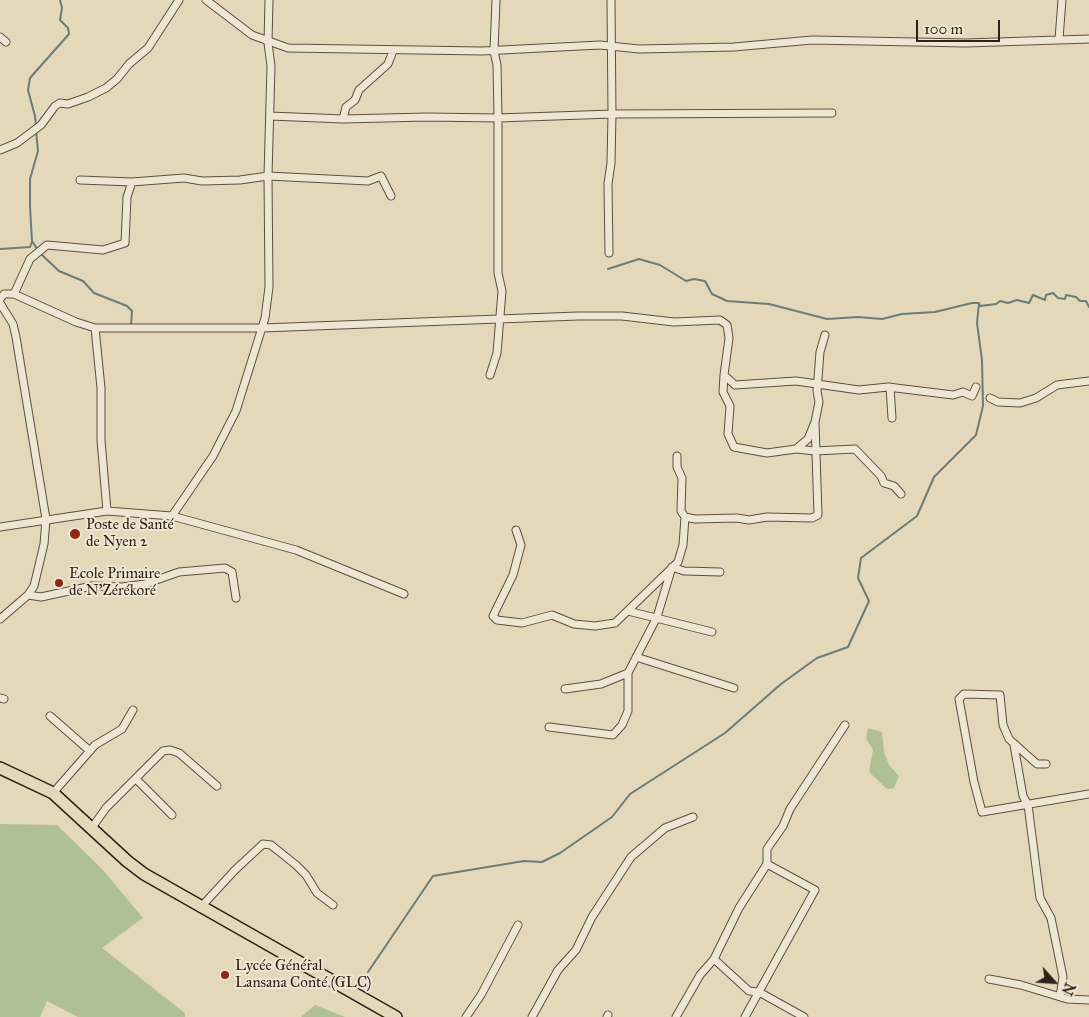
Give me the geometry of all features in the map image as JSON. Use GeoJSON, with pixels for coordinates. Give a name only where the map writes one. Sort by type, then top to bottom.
{"type":"FeatureCollection","features":[{"type":"Feature","properties":{"kind":"highway"},"geometry":{"type":"LineString","coordinates":[[0,768],[53,793],[91,829],[144,874],[200,908],[396,1017]]}},
{"type":"Feature","properties":{"kind":"street"},"geometry":{"type":"LineString","coordinates":[[0,150],[17,143],[41,124],[55,106],[60,103],[68,104],[88,97],[106,88],[117,79],[129,64],[148,48],[179,0]]}},
{"type":"Feature","properties":{"kind":"street"},"geometry":{"type":"LineString","coordinates":[[206,0],[239,26],[268,43],[288,48],[494,51],[610,47],[639,49],[734,47],[812,40],[966,43],[1089,39]]}},
{"type":"Feature","properties":{"kind":"street"},"geometry":{"type":"LineString","coordinates":[[172,516],[212,456],[236,411],[262,328],[269,287],[268,176],[271,66],[268,43],[269,0]]}},
{"type":"Feature","properties":{"kind":"street"},"geometry":{"type":"LineString","coordinates":[[490,375],[497,353],[497,334],[501,318],[502,291],[498,264],[498,118],[497,65],[494,51],[496,0]]}},
{"type":"Feature","properties":{"kind":"street"},"geometry":{"type":"LineString","coordinates":[[609,253],[608,184],[612,114],[611,0]]}},
{"type":"Feature","properties":{"kind":"street"},"geometry":{"type":"LineString","coordinates":[[1060,39],[1062,0]]}},
{"type":"Feature","properties":{"kind":"street"},"geometry":{"type":"LineString","coordinates":[[343,119],[346,107],[355,100],[359,90],[388,64],[392,51]]}},
{"type":"Feature","properties":{"kind":"street"},"geometry":{"type":"LineString","coordinates":[[270,116],[343,119],[498,118],[612,114],[832,113]]}},
{"type":"Feature","properties":{"kind":"street"},"geometry":{"type":"LineString","coordinates":[[80,180],[132,182],[184,178],[202,181],[240,180],[268,176],[368,181],[381,176],[391,196]]}},
{"type":"Feature","properties":{"kind":"street"},"geometry":{"type":"LineString","coordinates":[[14,294],[30,259],[47,245],[103,250],[125,243],[127,197],[132,182]]}},
{"type":"Feature","properties":{"kind":"street"},"geometry":{"type":"LineString","coordinates":[[0,299],[4,294],[14,294],[76,322],[95,328],[262,328],[501,318],[604,316],[674,322],[720,320],[727,325],[729,338],[723,392],[730,406],[728,434],[734,447],[767,453],[796,449],[815,451],[855,449],[881,476],[884,484],[894,486],[901,494]]}},
{"type":"Feature","properties":{"kind":"street"},"geometry":{"type":"LineString","coordinates":[[0,303],[13,324],[16,337],[46,519],[44,544],[34,586],[28,595],[0,619]]}},
{"type":"Feature","properties":{"kind":"street"},"geometry":{"type":"LineString","coordinates":[[95,328],[101,388],[102,440],[107,511]]}},
{"type":"Feature","properties":{"kind":"street"},"geometry":{"type":"LineString","coordinates":[[796,449],[808,439],[815,422],[819,402],[817,384],[820,352],[825,335]]}},
{"type":"Feature","properties":{"kind":"street"},"geometry":{"type":"LineString","coordinates":[[724,375],[736,385],[796,381],[859,390],[890,387],[945,394],[963,392],[972,396],[976,387]]}},
{"type":"Feature","properties":{"kind":"street"},"geometry":{"type":"LineString","coordinates":[[990,398],[998,402],[1020,403],[1036,398],[1057,385],[1089,381]]}},
{"type":"Feature","properties":{"kind":"street"},"geometry":{"type":"LineString","coordinates":[[890,387],[892,418]]}},
{"type":"Feature","properties":{"kind":"street"},"geometry":{"type":"LineString","coordinates":[[685,517],[695,519],[737,518],[748,520],[767,516],[812,518],[818,515],[815,491],[818,463],[815,451],[815,422]]}},
{"type":"Feature","properties":{"kind":"street"},"geometry":{"type":"LineString","coordinates":[[516,530],[521,545],[513,575],[493,616],[497,620],[522,623],[552,616],[574,624],[595,626],[616,623],[678,562],[683,545],[685,517],[681,511],[682,478],[677,467],[677,456]]}},
{"type":"Feature","properties":{"kind":"street"},"geometry":{"type":"LineString","coordinates":[[0,527],[107,511],[172,516],[296,550],[404,594]]}},
{"type":"Feature","properties":{"kind":"street"},"geometry":{"type":"LineString","coordinates":[[672,567],[684,571],[720,572]]}},
{"type":"Feature","properties":{"kind":"street"},"geometry":{"type":"LineString","coordinates":[[549,727],[613,735],[622,725],[628,711],[628,673],[657,617],[672,567]]}},
{"type":"Feature","properties":{"kind":"street"},"geometry":{"type":"LineString","coordinates":[[28,595],[41,597],[92,586],[122,587],[145,584],[179,572],[224,568],[232,572],[236,598]]}},
{"type":"Feature","properties":{"kind":"street"},"geometry":{"type":"LineString","coordinates":[[628,611],[712,632]]}},
{"type":"Feature","properties":{"kind":"street"},"geometry":{"type":"LineString","coordinates":[[636,657],[734,688]]}},
{"type":"Feature","properties":{"kind":"street"},"geometry":{"type":"LineString","coordinates":[[565,688],[601,684],[628,673]]}},
{"type":"Feature","properties":{"kind":"street"},"geometry":{"type":"LineString","coordinates":[[1046,764],[1037,764],[1008,740],[1003,725],[1000,695],[964,694],[959,699],[974,782],[982,812],[1089,794]]}},
{"type":"Feature","properties":{"kind":"street"},"geometry":{"type":"LineString","coordinates":[[53,793],[95,745],[122,729],[133,710]]}},
{"type":"Feature","properties":{"kind":"street"},"geometry":{"type":"LineString","coordinates":[[50,716],[90,752]]}},
{"type":"Feature","properties":{"kind":"street"},"geometry":{"type":"LineString","coordinates":[[676,1017],[700,975],[714,959],[739,908],[768,864],[767,850],[783,826],[790,809],[845,725]]}},
{"type":"Feature","properties":{"kind":"street"},"geometry":{"type":"LineString","coordinates":[[1014,744],[1022,796],[1028,805],[1040,898],[1051,918],[1063,977],[1060,996]]}},
{"type":"Feature","properties":{"kind":"street"},"geometry":{"type":"LineString","coordinates":[[91,829],[106,808],[163,751],[170,750],[179,753],[216,786]]}},
{"type":"Feature","properties":{"kind":"street"},"geometry":{"type":"LineString","coordinates":[[136,779],[172,815]]}},
{"type":"Feature","properties":{"kind":"street"},"geometry":{"type":"LineString","coordinates":[[532,1017],[558,970],[576,950],[592,917],[631,857],[665,828],[693,817]]}},
{"type":"Feature","properties":{"kind":"street"},"geometry":{"type":"LineString","coordinates":[[200,908],[235,870],[263,844],[271,845],[296,865],[306,875],[317,893],[333,905]]}},
{"type":"Feature","properties":{"kind":"street"},"geometry":{"type":"LineString","coordinates":[[745,1017],[815,890],[768,864]]}},
{"type":"Feature","properties":{"kind":"street"},"geometry":{"type":"LineString","coordinates":[[466,1017],[481,994],[518,925]]}},
{"type":"Feature","properties":{"kind":"street"},"geometry":{"type":"LineString","coordinates":[[714,959],[749,991],[759,992],[804,1017]]}},
{"type":"Feature","properties":{"kind":"street"},"geometry":{"type":"LineString","coordinates":[[989,979],[1021,985],[1060,996],[1089,1000]]}},
{"type":"Feature","properties":{"kind":"green space"},"geometry":{"type":"Polygon","coordinates":[[[868,728],[882,732],[884,752],[889,765],[899,776],[894,788],[887,789],[869,772],[873,750],[866,738],[868,728]]]}},
{"type":"Feature","properties":{"kind":"green space"},"geometry":{"type":"Polygon","coordinates":[[[0,824],[57,825],[102,869],[143,918],[102,948],[185,1013],[185,1017],[78,1017],[47,1001],[40,1017],[0,1017],[0,824]]]}},
{"type":"Feature","properties":{"kind":"green space"},"geometry":{"type":"Polygon","coordinates":[[[315,1005],[345,1017],[301,1017],[315,1005]]]}},
{"type":"Feature","properties":{"kind":"waterway"},"geometry":{"type":"LineString","coordinates":[[36,126],[28,90],[30,78],[69,34],[68,28],[60,20],[62,8],[60,0]]}},
{"type":"Feature","properties":{"kind":"waterway"},"geometry":{"type":"LineString","coordinates":[[36,131],[38,151],[30,179],[30,207],[32,241],[38,250]]}},
{"type":"Feature","properties":{"kind":"waterway"},"geometry":{"type":"LineString","coordinates":[[0,249],[30,247],[32,242]]}},
{"type":"Feature","properties":{"kind":"waterway"},"geometry":{"type":"LineString","coordinates":[[41,254],[59,271],[83,281],[94,293],[127,306],[132,311],[131,326]]}},
{"type":"Feature","properties":{"kind":"waterway"},"geometry":{"type":"LineString","coordinates":[[608,269],[639,259],[660,265],[686,281],[694,279],[705,281],[712,294],[727,301],[769,304],[827,319],[858,317],[882,319],[902,314],[935,312],[972,303],[979,303],[980,306],[996,304],[1000,301],[1008,303],[1017,300],[1029,303],[1033,295],[1045,300],[1046,295],[1053,293],[1058,298],[1065,299],[1066,295],[1076,297],[1080,301],[1086,301],[1089,307]]}},
{"type":"Feature","properties":{"kind":"waterway"},"geometry":{"type":"LineString","coordinates":[[368,972],[433,876],[524,861],[542,862],[560,853],[612,817],[630,794],[725,733],[781,684],[817,658],[848,647],[869,601],[858,578],[861,558],[917,516],[934,477],[976,435],[983,406],[982,360],[977,323],[979,303]]}},
{"type":"Feature","properties":{"kind":"place","name":"Poste de Santé de Nyen 2"},"geometry":{"type":"Point","coordinates":[75,534]}},
{"type":"Feature","properties":{"kind":"place","name":"Ecole Primaire de N'Zérékoré"},"geometry":{"type":"Point","coordinates":[59,583]}},
{"type":"Feature","properties":{"kind":"place","name":"Lycée Général Lansana Conté (GLC)"},"geometry":{"type":"Point","coordinates":[225,975]}}]}
